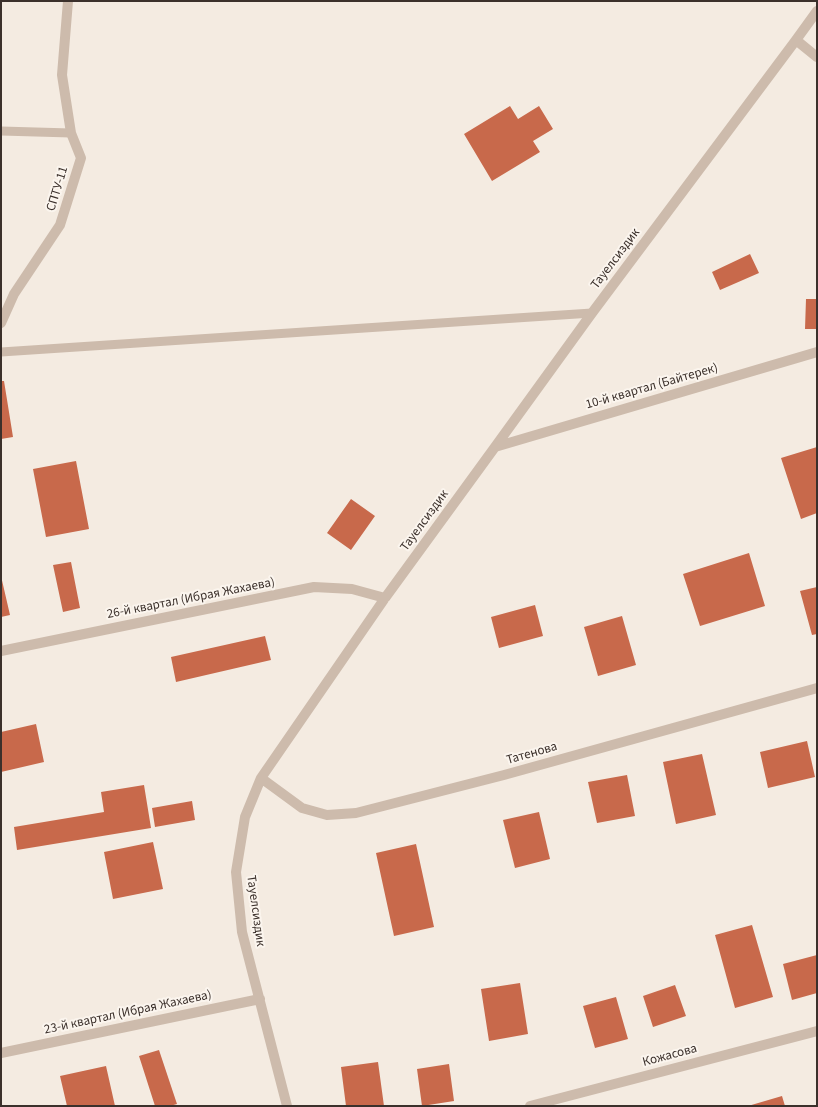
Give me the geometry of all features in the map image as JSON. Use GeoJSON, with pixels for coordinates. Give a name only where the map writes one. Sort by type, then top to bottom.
{"type":"FeatureCollection","features":[{"type":"Feature","properties":{"kind":"street","name":"СПТУ-11"},"geometry":{"type":"LineString","coordinates":[[1,323],[14,294],[60,225],[81,158],[71,133],[62,75],[68,1]]}},
{"type":"Feature","properties":{"kind":"street","name":"Тауелсиздик"},"geometry":{"type":"LineString","coordinates":[[287,1106],[242,932],[236,872],[245,817],[261,778],[385,598],[592,313],[817,11]]}},
{"type":"Feature","properties":{"kind":"street"},"geometry":{"type":"LineString","coordinates":[[796,40],[817,57]]}},
{"type":"Feature","properties":{"kind":"street","name":"10-й квартал (Байтерек)"},"geometry":{"type":"LineString","coordinates":[[495,447],[817,352]]}},
{"type":"Feature","properties":{"kind":"street","name":"26-й квартал (Ибрая Жахаева)"},"geometry":{"type":"LineString","coordinates":[[1,651],[314,587],[352,589],[385,598]]}},
{"type":"Feature","properties":{"kind":"street","name":"Татенова"},"geometry":{"type":"LineString","coordinates":[[261,778],[302,808],[327,815],[356,813],[504,775],[817,688]]}},
{"type":"Feature","properties":{"kind":"street","name":"23-й квартал (Ибрая Жахаева)"},"geometry":{"type":"LineString","coordinates":[[1,1053],[260,999]]}},
{"type":"Feature","properties":{"kind":"street","name":"Кожасова"},"geometry":{"type":"LineString","coordinates":[[530,1106],[817,1031]]}},
{"type":"Feature","properties":{"kind":"lane"},"geometry":{"type":"LineString","coordinates":[[1,131],[71,133]]}},
{"type":"Feature","properties":{"kind":"lane"},"geometry":{"type":"LineString","coordinates":[[1,352],[592,313]]}},
{"type":"Feature","properties":{"kind":"building"},"geometry":{"type":"Polygon","coordinates":[[[510,106],[518,119],[539,106],[553,129],[533,141],[540,152],[492,181],[464,134],[510,106]]]}},
{"type":"Feature","properties":{"kind":"building"},"geometry":{"type":"Polygon","coordinates":[[[750,254],[759,273],[720,290],[712,272],[750,254]]]}},
{"type":"Feature","properties":{"kind":"building"},"geometry":{"type":"Polygon","coordinates":[[[806,299],[817,299],[817,329],[805,329],[806,299]]]}},
{"type":"Feature","properties":{"kind":"building"},"geometry":{"type":"Polygon","coordinates":[[[1,381],[4,381],[13,437],[1,439],[1,381]]]}},
{"type":"Feature","properties":{"kind":"building"},"geometry":{"type":"Polygon","coordinates":[[[817,447],[817,513],[801,519],[781,458],[817,447]]]}},
{"type":"Feature","properties":{"kind":"building"},"geometry":{"type":"Polygon","coordinates":[[[76,461],[89,529],[46,537],[33,469],[76,461]]]}},
{"type":"Feature","properties":{"kind":"building"},"geometry":{"type":"Polygon","coordinates":[[[351,499],[375,516],[351,550],[327,533],[351,499]]]}},
{"type":"Feature","properties":{"kind":"building"},"geometry":{"type":"Polygon","coordinates":[[[749,553],[765,606],[700,626],[683,574],[749,553]]]}},
{"type":"Feature","properties":{"kind":"building"},"geometry":{"type":"Polygon","coordinates":[[[71,562],[80,608],[63,612],[53,565],[71,562]]]}},
{"type":"Feature","properties":{"kind":"building"},"geometry":{"type":"Polygon","coordinates":[[[1,576],[10,615],[1,617],[1,576]]]}},
{"type":"Feature","properties":{"kind":"building"},"geometry":{"type":"Polygon","coordinates":[[[817,587],[817,634],[812,635],[800,591],[817,587]]]}},
{"type":"Feature","properties":{"kind":"building"},"geometry":{"type":"Polygon","coordinates":[[[535,605],[543,636],[499,648],[491,617],[535,605]]]}},
{"type":"Feature","properties":{"kind":"building"},"geometry":{"type":"Polygon","coordinates":[[[622,616],[636,665],[598,676],[584,627],[622,616]]]}},
{"type":"Feature","properties":{"kind":"building"},"geometry":{"type":"Polygon","coordinates":[[[265,636],[271,660],[176,682],[171,657],[265,636]]]}},
{"type":"Feature","properties":{"kind":"building"},"geometry":{"type":"Polygon","coordinates":[[[36,724],[44,762],[1,772],[1,732],[36,724]]]}},
{"type":"Feature","properties":{"kind":"building"},"geometry":{"type":"Polygon","coordinates":[[[807,741],[815,777],[768,788],[760,752],[807,741]]]}},
{"type":"Feature","properties":{"kind":"building"},"geometry":{"type":"Polygon","coordinates":[[[702,754],[716,815],[676,824],[663,762],[702,754]]]}},
{"type":"Feature","properties":{"kind":"building"},"geometry":{"type":"Polygon","coordinates":[[[627,775],[635,816],[597,823],[588,782],[627,775]]]}},
{"type":"Feature","properties":{"kind":"building"},"geometry":{"type":"Polygon","coordinates":[[[144,785],[151,828],[17,850],[14,827],[104,812],[101,792],[144,785]]]}},
{"type":"Feature","properties":{"kind":"building"},"geometry":{"type":"Polygon","coordinates":[[[192,801],[195,820],[155,827],[152,808],[192,801]]]}},
{"type":"Feature","properties":{"kind":"building"},"geometry":{"type":"Polygon","coordinates":[[[539,812],[550,859],[515,868],[503,820],[539,812]]]}},
{"type":"Feature","properties":{"kind":"building"},"geometry":{"type":"Polygon","coordinates":[[[153,842],[163,889],[113,899],[104,852],[153,842]]]}},
{"type":"Feature","properties":{"kind":"building"},"geometry":{"type":"Polygon","coordinates":[[[416,844],[434,927],[394,936],[376,853],[416,844]]]}},
{"type":"Feature","properties":{"kind":"building"},"geometry":{"type":"Polygon","coordinates":[[[752,925],[773,997],[735,1008],[715,935],[752,925]]]}},
{"type":"Feature","properties":{"kind":"building"},"geometry":{"type":"Polygon","coordinates":[[[817,955],[817,993],[792,1000],[783,964],[817,955]]]}},
{"type":"Feature","properties":{"kind":"building"},"geometry":{"type":"Polygon","coordinates":[[[520,983],[528,1034],[489,1041],[481,989],[520,983]]]}},
{"type":"Feature","properties":{"kind":"building"},"geometry":{"type":"Polygon","coordinates":[[[675,985],[686,1016],[653,1027],[643,996],[675,985]]]}},
{"type":"Feature","properties":{"kind":"building"},"geometry":{"type":"Polygon","coordinates":[[[616,997],[628,1039],[595,1048],[583,1006],[616,997]]]}},
{"type":"Feature","properties":{"kind":"building"},"geometry":{"type":"Polygon","coordinates":[[[159,1050],[177,1104],[170,1106],[155,1106],[139,1056],[159,1050]]]}},
{"type":"Feature","properties":{"kind":"building"},"geometry":{"type":"Polygon","coordinates":[[[378,1062],[384,1106],[346,1106],[341,1067],[378,1062]]]}},
{"type":"Feature","properties":{"kind":"building"},"geometry":{"type":"Polygon","coordinates":[[[449,1064],[454,1101],[422,1106],[417,1069],[449,1064]]]}},
{"type":"Feature","properties":{"kind":"building"},"geometry":{"type":"Polygon","coordinates":[[[106,1066],[115,1106],[67,1106],[60,1076],[106,1066]]]}},
{"type":"Feature","properties":{"kind":"building"},"geometry":{"type":"Polygon","coordinates":[[[782,1096],[785,1106],[748,1106],[782,1096]]]}}]}
